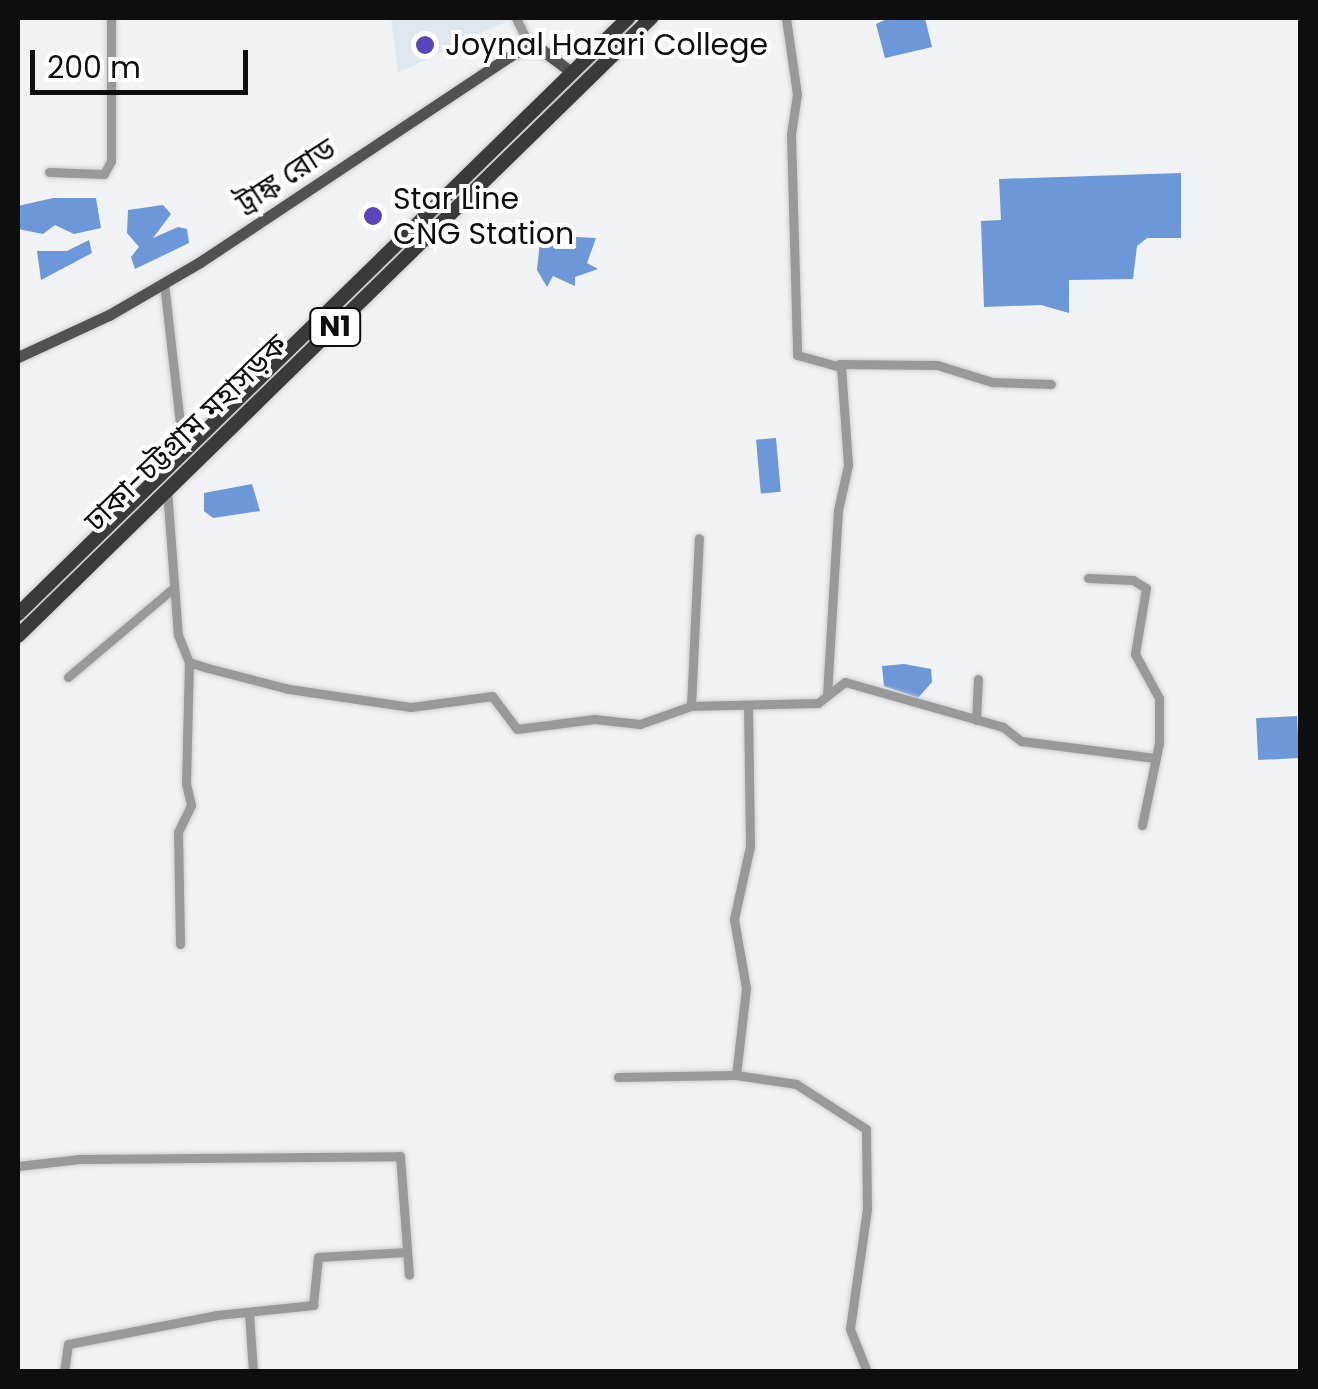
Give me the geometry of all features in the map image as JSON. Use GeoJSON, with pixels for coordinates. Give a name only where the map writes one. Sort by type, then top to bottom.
{"type":"FeatureCollection","features":[{"type":"Feature","properties":{"kind":"highway","name":"ঢাকা-চট্টগ্রাম মহাসড়ক"},"geometry":{"type":"LineString","coordinates":[[18,614],[628,18]]}},
{"type":"Feature","properties":{"kind":"highway","name":"ঢাকা-চট্টগ্রাম মহাসড়ক"},"geometry":{"type":"LineString","coordinates":[[18,636],[651,18]]}},
{"type":"Feature","properties":{"kind":"highway"},"geometry":{"type":"LineString","coordinates":[[606,40],[617,53]]}},
{"type":"Feature","properties":{"kind":"highway"},"geometry":{"type":"LineString","coordinates":[[501,141],[499,154],[512,155]]}},
{"type":"Feature","properties":{"kind":"highway"},"geometry":{"type":"LineString","coordinates":[[479,162],[490,163],[492,174]]}},
{"type":"Feature","properties":{"kind":"main road"},"geometry":{"type":"LineString","coordinates":[[530,47],[572,72]]}},
{"type":"Feature","properties":{"kind":"main road","name":"ট্রাঙ্ক রোড"},"geometry":{"type":"LineString","coordinates":[[18,356],[164,283],[530,47]]}},
{"type":"Feature","properties":{"kind":"street"},"geometry":{"type":"LineString","coordinates":[[49,172],[104,174],[111,161],[111,18]]}},
{"type":"Feature","properties":{"kind":"street"},"geometry":{"type":"LineString","coordinates":[[516,18],[530,47]]}},
{"type":"Feature","properties":{"kind":"street"},"geometry":{"type":"LineString","coordinates":[[786,18],[798,94],[790,134],[797,356],[839,364],[937,366],[992,382],[1051,384]]}},
{"type":"Feature","properties":{"kind":"street"},"geometry":{"type":"LineString","coordinates":[[164,283],[184,451]]}},
{"type":"Feature","properties":{"kind":"street"},"geometry":{"type":"LineString","coordinates":[[827,696],[838,510],[848,476],[839,364]]}},
{"type":"Feature","properties":{"kind":"street"},"geometry":{"type":"LineString","coordinates":[[167,490],[172,590],[189,662],[186,784],[191,804],[178,832],[180,944]]}},
{"type":"Feature","properties":{"kind":"street"},"geometry":{"type":"LineString","coordinates":[[691,706],[699,538]]}},
{"type":"Feature","properties":{"kind":"street"},"geometry":{"type":"LineString","coordinates":[[1088,578],[1133,580],[1146,588],[1135,654],[1159,698],[1154,758],[1142,825]]}},
{"type":"Feature","properties":{"kind":"street"},"geometry":{"type":"LineString","coordinates":[[68,677],[172,590]]}},
{"type":"Feature","properties":{"kind":"street"},"geometry":{"type":"LineString","coordinates":[[189,662],[289,688],[411,708],[492,696],[516,729],[594,719],[640,724],[691,706],[818,703],[838,684],[856,684],[1003,727],[1020,741],[1154,758]]}},
{"type":"Feature","properties":{"kind":"street"},"geometry":{"type":"LineString","coordinates":[[976,720],[978,679]]}},
{"type":"Feature","properties":{"kind":"street"},"geometry":{"type":"LineString","coordinates":[[736,1074],[746,988],[734,919],[750,846],[748,706]]}},
{"type":"Feature","properties":{"kind":"street"},"geometry":{"type":"LineString","coordinates":[[618,1077],[736,1074],[796,1084],[866,1129],[867,1209],[850,1329],[867,1372]]}},
{"type":"Feature","properties":{"kind":"street"},"geometry":{"type":"LineString","coordinates":[[18,1166],[80,1158],[400,1156],[409,1275]]}},
{"type":"Feature","properties":{"kind":"street"},"geometry":{"type":"LineString","coordinates":[[64,1372],[68,1344],[313,1305],[318,1257],[407,1252]]}},
{"type":"Feature","properties":{"kind":"street"},"geometry":{"type":"LineString","coordinates":[[249,1313],[253,1372]]}},
{"type":"Feature","properties":{"kind":"shaded area","name":"Joynal Hazari College"},"geometry":{"type":"Polygon","coordinates":[[[391,18],[513,18],[398,73],[391,18]]]}},
{"type":"Feature","properties":{"kind":"water"},"geometry":{"type":"Polygon","coordinates":[[[889,18],[925,18],[932,47],[885,58],[876,24],[889,18]]]}},
{"type":"Feature","properties":{"kind":"water"},"geometry":{"type":"Polygon","coordinates":[[[1181,173],[1181,238],[1147,238],[1137,246],[1133,279],[1069,280],[1069,313],[1041,305],[984,307],[981,221],[1001,220],[999,179],[1181,173]]]}},
{"type":"Feature","properties":{"kind":"water"},"geometry":{"type":"Polygon","coordinates":[[[53,198],[96,198],[101,228],[74,234],[55,225],[43,234],[18,229],[18,206],[53,198]]]}},
{"type":"Feature","properties":{"kind":"water"},"geometry":{"type":"Polygon","coordinates":[[[163,205],[171,214],[153,238],[178,227],[187,229],[189,243],[135,269],[131,257],[139,247],[127,233],[128,210],[163,205]]]}},
{"type":"Feature","properties":{"kind":"water"},"geometry":{"type":"Polygon","coordinates":[[[576,237],[596,238],[587,263],[598,269],[575,277],[575,286],[553,276],[547,287],[537,270],[540,241],[552,238],[555,249],[575,249],[576,237]]]}},
{"type":"Feature","properties":{"kind":"water"},"geometry":{"type":"Polygon","coordinates":[[[89,240],[92,253],[41,280],[37,251],[67,251],[89,240]]]}},
{"type":"Feature","properties":{"kind":"water"},"geometry":{"type":"Polygon","coordinates":[[[776,438],[781,492],[761,494],[756,440],[776,438]]]}},
{"type":"Feature","properties":{"kind":"water"},"geometry":{"type":"Polygon","coordinates":[[[252,484],[260,511],[213,518],[204,511],[204,493],[252,484]]]}},
{"type":"Feature","properties":{"kind":"water"},"geometry":{"type":"Polygon","coordinates":[[[904,664],[931,669],[932,682],[918,698],[884,686],[882,666],[904,664]]]}},
{"type":"Feature","properties":{"kind":"water"},"geometry":{"type":"Polygon","coordinates":[[[1297,716],[1299,758],[1258,760],[1256,718],[1297,716]]]}},
{"type":"Feature","properties":{"kind":"place","name":"Joynal Hazari College"},"geometry":{"type":"Point","coordinates":[425,45]}},
{"type":"Feature","properties":{"kind":"place","name":"Star Line CNG Station"},"geometry":{"type":"Point","coordinates":[373,216]}}]}
